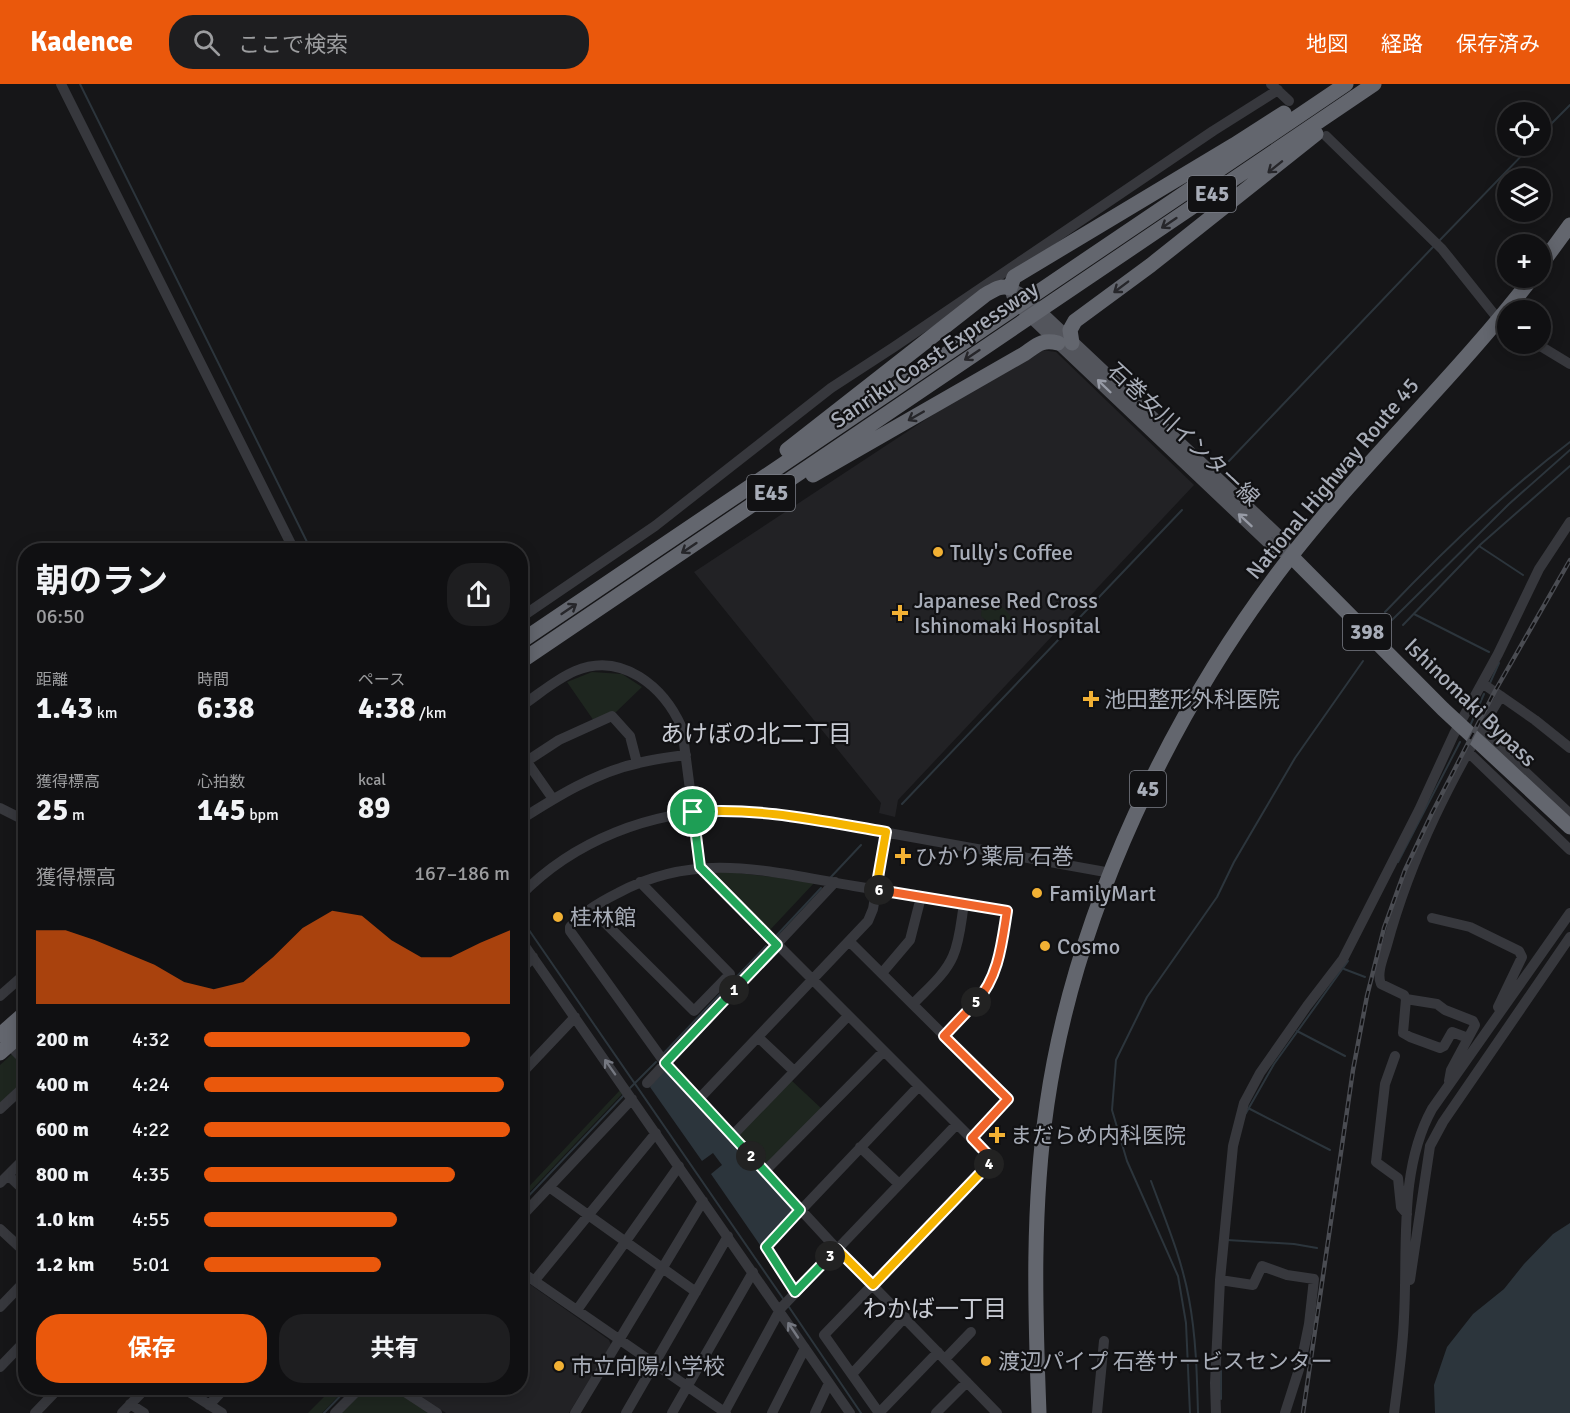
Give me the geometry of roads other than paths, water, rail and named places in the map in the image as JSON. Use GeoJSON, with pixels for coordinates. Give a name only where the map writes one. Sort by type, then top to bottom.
{"type":"FeatureCollection","features":[{"type":"Feature","properties":{"kind":"highway"},"geometry":{"type":"LineString","coordinates":[[623,572],[799,442],[985,295],[996,288],[1004,286],[1010,288],[1014,277],[1234,146],[1330,84]]}},
{"type":"Feature","properties":{"kind":"highway","name":"Sanriku Coast Expressway"},"geometry":{"type":"LineString","coordinates":[[528,637],[1346,84]]}},
{"type":"Feature","properties":{"kind":"highway"},"geometry":{"type":"LineString","coordinates":[[722,525],[1024,354],[1041,342],[1048,340],[1065,343],[1075,321],[1151,265],[1330,123],[1370,86]]}},
{"type":"Feature","properties":{"kind":"highway","name":"Sanriku Coast Expressway"},"geometry":{"type":"LineString","coordinates":[[528,657],[1370,86]]}},
{"type":"Feature","properties":{"kind":"highway"},"geometry":{"type":"LineString","coordinates":[[1551,251],[1570,225]]}},
{"type":"Feature","properties":{"kind":"highway","name":"National Highway Route 45"},"geometry":{"type":"LineString","coordinates":[[1039,1413],[1035,1310],[1036,1211],[1047,1102],[1072,986],[1090,927],[1111,873],[1156,769],[1196,696],[1236,633],[1291,556],[1497,329]]}},
{"type":"Feature","properties":{"kind":"highway","name":"Ishinomaki Bypass"},"geometry":{"type":"LineString","coordinates":[[1291,556],[1443,709],[1570,827]]}},
{"type":"Feature","properties":{"kind":"highway"},"geometry":{"type":"LineString","coordinates":[[0,1035],[18,1019]]}},
{"type":"Feature","properties":{"kind":"highway"},"geometry":{"type":"LineString","coordinates":[[8,1052],[18,1040]]}},
{"type":"Feature","properties":{"kind":"main road","name":"石巻女川インター線"},"geometry":{"type":"LineString","coordinates":[[1010,288],[1014,301],[1065,343],[1272,546],[1291,556]]}},
{"type":"Feature","properties":{"kind":"street"},"geometry":{"type":"LineString","coordinates":[[61,84],[290,543]]}},
{"type":"Feature","properties":{"kind":"street"},"geometry":{"type":"LineString","coordinates":[[528,613],[655,526],[831,388],[1275,87],[1289,101]]}},
{"type":"Feature","properties":{"kind":"street"},"geometry":{"type":"LineString","coordinates":[[1326,136],[1436,244],[1497,315]]}},
{"type":"Feature","properties":{"kind":"street"},"geometry":{"type":"LineString","coordinates":[[1551,352],[1570,364]]}},
{"type":"Feature","properties":{"kind":"street"},"geometry":{"type":"LineString","coordinates":[[1216,1413],[1216,1354],[1233,1146],[1244,1103],[1260,1073],[1343,959],[1539,568],[1570,522]]}},
{"type":"Feature","properties":{"kind":"street"},"geometry":{"type":"LineString","coordinates":[[528,702],[573,671],[594,665],[614,665],[631,670],[645,680],[676,715],[682,728],[700,867],[993,1160],[824,1335],[879,1413],[941,1355],[971,1332]]}},
{"type":"Feature","properties":{"kind":"street"},"geometry":{"type":"LineString","coordinates":[[1482,683],[1570,748]]}},
{"type":"Feature","properties":{"kind":"street"},"geometry":{"type":"LineString","coordinates":[[1468,1038],[1452,1032],[1440,1048],[1403,1033],[1406,999],[1404,995],[1381,984],[1379,976],[1412,869],[1435,815],[1501,696]]}},
{"type":"Feature","properties":{"kind":"street"},"geometry":{"type":"LineString","coordinates":[[528,755],[612,716],[630,736],[637,763]]}},
{"type":"Feature","properties":{"kind":"street"},"geometry":{"type":"LineString","coordinates":[[1481,730],[1570,813]]}},
{"type":"Feature","properties":{"kind":"street"},"geometry":{"type":"LineString","coordinates":[[1468,752],[1570,850]]}},
{"type":"Feature","properties":{"kind":"street"},"geometry":{"type":"LineString","coordinates":[[528,815],[553,799],[593,779],[637,763],[686,755]]}},
{"type":"Feature","properties":{"kind":"street"},"geometry":{"type":"LineString","coordinates":[[528,763],[553,799]]}},
{"type":"Feature","properties":{"kind":"street"},"geometry":{"type":"LineString","coordinates":[[0,808],[18,817]]}},
{"type":"Feature","properties":{"kind":"street"},"geometry":{"type":"LineString","coordinates":[[528,889],[554,866],[616,831],[654,819],[693,812],[728,810],[765,812],[1111,873]]}},
{"type":"Feature","properties":{"kind":"street"},"geometry":{"type":"LineString","coordinates":[[698,1100],[868,921],[886,832]]}},
{"type":"Feature","properties":{"kind":"street"},"geometry":{"type":"LineString","coordinates":[[944,1036],[982,995],[990,982],[999,954],[1007,911],[739,867],[700,867],[640,882],[606,899],[571,925],[570,931],[665,1063],[837,1249],[998,1413]]}},
{"type":"Feature","properties":{"kind":"street"},"geometry":{"type":"LineString","coordinates":[[591,909],[694,1011],[730,974],[640,882]]}},
{"type":"Feature","properties":{"kind":"street"},"geometry":{"type":"LineString","coordinates":[[647,1083],[835,882]]}},
{"type":"Feature","properties":{"kind":"street"},"geometry":{"type":"LineString","coordinates":[[882,974],[910,940],[921,897]]}},
{"type":"Feature","properties":{"kind":"street"},"geometry":{"type":"LineString","coordinates":[[913,1004],[940,976],[953,958],[964,904]]}},
{"type":"Feature","properties":{"kind":"street"},"geometry":{"type":"LineString","coordinates":[[1394,1413],[1404,1300],[1404,1235],[1413,1163],[1419,1136],[1432,1109],[1570,913]]}},
{"type":"Feature","properties":{"kind":"street"},"geometry":{"type":"LineString","coordinates":[[1432,918],[1470,927],[1519,951],[1522,957],[1498,1005],[1498,1016]]}},
{"type":"Feature","properties":{"kind":"street"},"geometry":{"type":"LineString","coordinates":[[1404,1300],[1410,1283],[1430,1146],[1443,1122],[1570,937]]}},
{"type":"Feature","properties":{"kind":"street"},"geometry":{"type":"LineString","coordinates":[[850,942],[1008,1099],[972,1138]]}},
{"type":"Feature","properties":{"kind":"street"},"geometry":{"type":"LineString","coordinates":[[528,950],[780,1309],[850,1413]]}},
{"type":"Feature","properties":{"kind":"street"},"geometry":{"type":"LineString","coordinates":[[528,962],[533,957]]}},
{"type":"Feature","properties":{"kind":"street"},"geometry":{"type":"LineString","coordinates":[[0,996],[18,981]]}},
{"type":"Feature","properties":{"kind":"street"},"geometry":{"type":"LineString","coordinates":[[1406,999],[1437,1004],[1445,1010],[1473,1021],[1475,1025],[1451,1070],[1448,1086]]}},
{"type":"Feature","properties":{"kind":"street"},"geometry":{"type":"LineString","coordinates":[[732,1136],[848,1016]]}},
{"type":"Feature","properties":{"kind":"street"},"geometry":{"type":"LineString","coordinates":[[528,1067],[575,1017]]}},
{"type":"Feature","properties":{"kind":"street"},"geometry":{"type":"LineString","coordinates":[[758,1037],[794,1071]]}},
{"type":"Feature","properties":{"kind":"street"},"geometry":{"type":"LineString","coordinates":[[765,1171],[884,1051]]}},
{"type":"Feature","properties":{"kind":"street"},"geometry":{"type":"LineString","coordinates":[[1395,1056],[1383,1096],[1376,1162],[1398,1178],[1401,1207],[1407,1215]]}},
{"type":"Feature","properties":{"kind":"street"},"geometry":{"type":"LineString","coordinates":[[793,1294],[766,1247],[919,1086]]}},
{"type":"Feature","properties":{"kind":"street"},"geometry":{"type":"LineString","coordinates":[[0,1109],[18,1092]]}},
{"type":"Feature","properties":{"kind":"street"},"geometry":{"type":"LineString","coordinates":[[528,1209],[632,1099]]}},
{"type":"Feature","properties":{"kind":"street"},"geometry":{"type":"LineString","coordinates":[[528,1276],[725,1413],[780,1309],[957,1124]]}},
{"type":"Feature","properties":{"kind":"street"},"geometry":{"type":"LineString","coordinates":[[535,1280],[656,1133]]}},
{"type":"Feature","properties":{"kind":"street"},"geometry":{"type":"LineString","coordinates":[[861,1147],[899,1184]]}},
{"type":"Feature","properties":{"kind":"street"},"geometry":{"type":"LineString","coordinates":[[18,1165],[4,1179],[18,1187]]}},
{"type":"Feature","properties":{"kind":"street"},"geometry":{"type":"LineString","coordinates":[[577,1310],[679,1166]]}},
{"type":"Feature","properties":{"kind":"street"},"geometry":{"type":"LineString","coordinates":[[549,1187],[696,1292]]}},
{"type":"Feature","properties":{"kind":"street"},"geometry":{"type":"LineString","coordinates":[[578,1412],[619,1339],[703,1201]]}},
{"type":"Feature","properties":{"kind":"street"},"geometry":{"type":"LineString","coordinates":[[2,1236],[18,1247]]}},
{"type":"Feature","properties":{"kind":"street"},"geometry":{"type":"LineString","coordinates":[[626,1413],[728,1236]]}},
{"type":"Feature","properties":{"kind":"street"},"geometry":{"type":"LineString","coordinates":[[1223,1280],[1253,1285],[1262,1266],[1287,1275],[1314,1279],[1303,1354],[1285,1413]]}},
{"type":"Feature","properties":{"kind":"street"},"geometry":{"type":"LineString","coordinates":[[672,1413],[753,1272]]}},
{"type":"Feature","properties":{"kind":"street"},"geometry":{"type":"LineString","coordinates":[[0,1307],[18,1288]]}},
{"type":"Feature","properties":{"kind":"street"},"geometry":{"type":"LineString","coordinates":[[852,1374],[905,1317]]}},
{"type":"Feature","properties":{"kind":"street"},"geometry":{"type":"LineString","coordinates":[[1097,1413],[1104,1341]]}},
{"type":"Feature","properties":{"kind":"street"},"geometry":{"type":"LineString","coordinates":[[0,1367],[18,1348]]}},
{"type":"Feature","properties":{"kind":"street"},"geometry":{"type":"LineString","coordinates":[[772,1413],[806,1348]]}},
{"type":"Feature","properties":{"kind":"street"},"geometry":{"type":"LineString","coordinates":[[936,1413],[967,1382]]}},
{"type":"Feature","properties":{"kind":"street"},"geometry":{"type":"LineString","coordinates":[[815,1413],[829,1383]]}},
{"type":"Feature","properties":{"kind":"street"},"geometry":{"type":"LineString","coordinates":[[35,1413],[52,1395]]}},
{"type":"Feature","properties":{"kind":"street"},"geometry":{"type":"LineString","coordinates":[[122,1413],[139,1395]]}},
{"type":"Feature","properties":{"kind":"street"},"geometry":{"type":"LineString","coordinates":[[194,1395],[222,1413]]}},
{"type":"Feature","properties":{"kind":"street"},"geometry":{"type":"LineString","coordinates":[[209,1405],[218,1395]]}},
{"type":"Feature","properties":{"kind":"street"},"geometry":{"type":"LineString","coordinates":[[336,1413],[353,1395]]}},
{"type":"Feature","properties":{"kind":"street"},"geometry":{"type":"LineString","coordinates":[[410,1395],[437,1413]]}},
{"type":"Feature","properties":{"kind":"street"},"geometry":{"type":"LineString","coordinates":[[130,1404],[144,1413]]}},
{"type":"Feature","properties":{"kind":"waterway"},"geometry":{"type":"LineString","coordinates":[[80,84],[308,543]]}},
{"type":"Feature","properties":{"kind":"waterway"},"geometry":{"type":"LineString","coordinates":[[1551,124],[1570,105]]}},
{"type":"Feature","properties":{"kind":"waterway"},"geometry":{"type":"LineString","coordinates":[[1439,241],[1521,156]]}},
{"type":"Feature","properties":{"kind":"waterway"},"geometry":{"type":"LineString","coordinates":[[1229,461],[1433,247]]}},
{"type":"Feature","properties":{"kind":"waterway"},"geometry":{"type":"LineString","coordinates":[[1385,612],[1474,523],[1570,442]]}},
{"type":"Feature","properties":{"kind":"waterway"},"geometry":{"type":"LineString","coordinates":[[1392,620],[1509,504],[1570,450]]}},
{"type":"Feature","properties":{"kind":"waterway"},"geometry":{"type":"LineString","coordinates":[[1403,625],[1481,544],[1570,466]]}},
{"type":"Feature","properties":{"kind":"waterway"},"geometry":{"type":"LineString","coordinates":[[902,804],[1182,510]]}},
{"type":"Feature","properties":{"kind":"waterway"},"geometry":{"type":"LineString","coordinates":[[1479,546],[1523,575]]}},
{"type":"Feature","properties":{"kind":"waterway"},"geometry":{"type":"LineString","coordinates":[[1414,614],[1489,652]]}},
{"type":"Feature","properties":{"kind":"waterway"},"geometry":{"type":"LineString","coordinates":[[1190,1413],[1186,1323],[1178,1276],[1127,1161],[1112,1110],[1116,1060],[1147,997],[1217,897],[1234,862],[1295,758],[1363,661]]}},
{"type":"Feature","properties":{"kind":"waterway"},"geometry":{"type":"LineString","coordinates":[[1490,683],[1499,663]]}},
{"type":"Feature","properties":{"kind":"waterway"},"geometry":{"type":"LineString","coordinates":[[1470,726],[1484,694]]}},
{"type":"Feature","properties":{"kind":"waterway"},"geometry":{"type":"LineString","coordinates":[[1398,862],[1460,742]]}},
{"type":"Feature","properties":{"kind":"waterway"},"geometry":{"type":"LineString","coordinates":[[830,878],[861,845]]}},
{"type":"Feature","properties":{"kind":"waterway"},"geometry":{"type":"LineString","coordinates":[[776,936],[821,888]]}},
{"type":"Feature","properties":{"kind":"waterway"},"geometry":{"type":"LineString","coordinates":[[528,929],[784,1300]]}},
{"type":"Feature","properties":{"kind":"waterway"},"geometry":{"type":"LineString","coordinates":[[662,1055],[766,946]]}},
{"type":"Feature","properties":{"kind":"waterway"},"geometry":{"type":"LineString","coordinates":[[1246,1113],[1274,1064],[1348,961]]}},
{"type":"Feature","properties":{"kind":"waterway"},"geometry":{"type":"LineString","coordinates":[[1344,969],[1365,977]]}},
{"type":"Feature","properties":{"kind":"waterway"},"geometry":{"type":"LineString","coordinates":[[1297,1031],[1345,1056]]}},
{"type":"Feature","properties":{"kind":"waterway"},"geometry":{"type":"LineString","coordinates":[[630,1088],[656,1062]]}},
{"type":"Feature","properties":{"kind":"waterway"},"geometry":{"type":"LineString","coordinates":[[528,1197],[624,1095]]}},
{"type":"Feature","properties":{"kind":"waterway"},"geometry":{"type":"LineString","coordinates":[[1250,1109],[1330,1150]]}},
{"type":"Feature","properties":{"kind":"waterway"},"geometry":{"type":"LineString","coordinates":[[1151,1181],[1178,1254],[1186,1284],[1195,1341],[1198,1413]]}},
{"type":"Feature","properties":{"kind":"waterway"},"geometry":{"type":"LineString","coordinates":[[1227,1240],[1294,1244],[1317,1248]]}},
{"type":"Feature","properties":{"kind":"waterway"},"geometry":{"type":"LineString","coordinates":[[789,1307],[861,1413]]}},
{"type":"Feature","properties":{"kind":"waterway"},"geometry":{"type":"LineString","coordinates":[[1221,1371],[1221,1399]]}},
{"type":"Feature","properties":{"kind":"waterway"},"geometry":{"type":"LineString","coordinates":[[324,1413],[341,1395]]}},
{"type":"Feature","properties":{"kind":"railway"},"geometry":{"type":"LineString","coordinates":[[1303,1413],[1353,1070],[1367,996],[1384,928],[1405,870],[1432,813],[1495,691],[1570,560]]}},
{"type":"Feature","properties":{"kind":"place","name":"Tully's Coffee"},"geometry":{"type":"Point","coordinates":[938,552]}},
{"type":"Feature","properties":{"kind":"place","name":"Japanese Red Cross Ishinomaki Hospital"},"geometry":{"type":"Point","coordinates":[900,613]}},
{"type":"Feature","properties":{"kind":"place","name":"池田整形外科医院"},"geometry":{"type":"Point","coordinates":[1091,699]}},
{"type":"Feature","properties":{"kind":"place","name":"ひかり薬局 石巻"},"geometry":{"type":"Point","coordinates":[903,856]}},
{"type":"Feature","properties":{"kind":"place","name":"FamilyMart"},"geometry":{"type":"Point","coordinates":[1037,893]}},
{"type":"Feature","properties":{"kind":"place","name":"桂林館"},"geometry":{"type":"Point","coordinates":[558,917]}},
{"type":"Feature","properties":{"kind":"place","name":"Cosmo"},"geometry":{"type":"Point","coordinates":[1045,946]}},
{"type":"Feature","properties":{"kind":"place","name":"まだらめ内科医院"},"geometry":{"type":"Point","coordinates":[997,1135]}},
{"type":"Feature","properties":{"kind":"place","name":"渡辺パイプ 石巻サービスセンター"},"geometry":{"type":"Point","coordinates":[986,1361]}},
{"type":"Feature","properties":{"kind":"place","name":"市立向陽小学校"},"geometry":{"type":"Point","coordinates":[559,1366]}},
{"type":"Feature","properties":{"kind":"district","name":"あけぼの北二丁目"},"geometry":{"type":"Point","coordinates":[756,734]}},
{"type":"Feature","properties":{"kind":"district","name":"わかば一丁目"},"geometry":{"type":"Point","coordinates":[935,1309]}}]}
